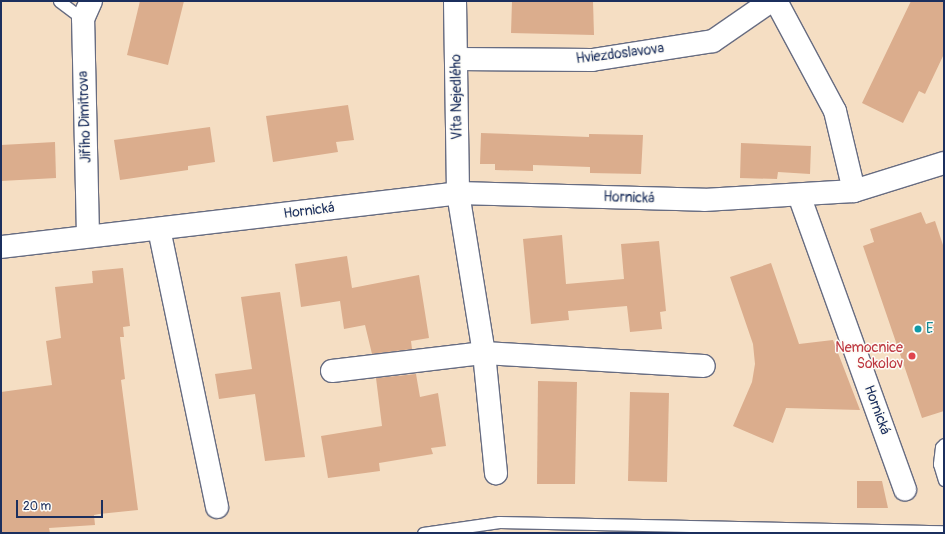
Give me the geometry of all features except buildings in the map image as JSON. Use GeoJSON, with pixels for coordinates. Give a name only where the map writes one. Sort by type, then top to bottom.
{"type":"FeatureCollection","features":[{"type":"Feature","properties":{"kind":"street","name":"Víta Nejedlého"},"geometry":{"type":"LineString","coordinates":[[455,1],[458,193]]}},
{"type":"Feature","properties":{"kind":"street","name":"Hviezdoslavova"},"geometry":{"type":"LineString","coordinates":[[456,59],[592,60],[713,41],[771,1]]}},
{"type":"Feature","properties":{"kind":"street"},"geometry":{"type":"LineString","coordinates":[[776,1],[836,111],[854,191]]}},
{"type":"Feature","properties":{"kind":"street","name":"Jiřího Dimitrova"},"geometry":{"type":"LineString","coordinates":[[87,10],[88,236]]}},
{"type":"Feature","properties":{"kind":"street","name":"Hornická"},"geometry":{"type":"LineString","coordinates":[[1,248],[88,236],[159,229],[458,193],[704,200],[854,191],[944,163]]}},
{"type":"Feature","properties":{"kind":"street"},"geometry":{"type":"LineString","coordinates":[[458,193],[484,353],[496,473]]}},
{"type":"Feature","properties":{"kind":"street","name":"Hornická"},"geometry":{"type":"LineString","coordinates":[[799,195],[905,489]]}},
{"type":"Feature","properties":{"kind":"street"},"geometry":{"type":"LineString","coordinates":[[159,229],[217,507]]}},
{"type":"Feature","properties":{"kind":"street"},"geometry":{"type":"LineString","coordinates":[[332,371],[484,353],[704,366]]}},
{"type":"Feature","properties":{"kind":"lane"},"geometry":{"type":"LineString","coordinates":[[59,1],[87,10]]}},
{"type":"Feature","properties":{"kind":"lane"},"geometry":{"type":"LineString","coordinates":[[944,444],[941,447],[939,464],[944,480]]}},
{"type":"Feature","properties":{"kind":"lane"},"geometry":{"type":"LineString","coordinates":[[423,533],[499,522],[944,531]]}},
{"type":"Feature","properties":{"kind":"place","name":"E"},"geometry":{"type":"Point","coordinates":[918,329]}},
{"type":"Feature","properties":{"kind":"place","name":"Nemocnice Sokolov"},"geometry":{"type":"Point","coordinates":[912,356]}}]}
